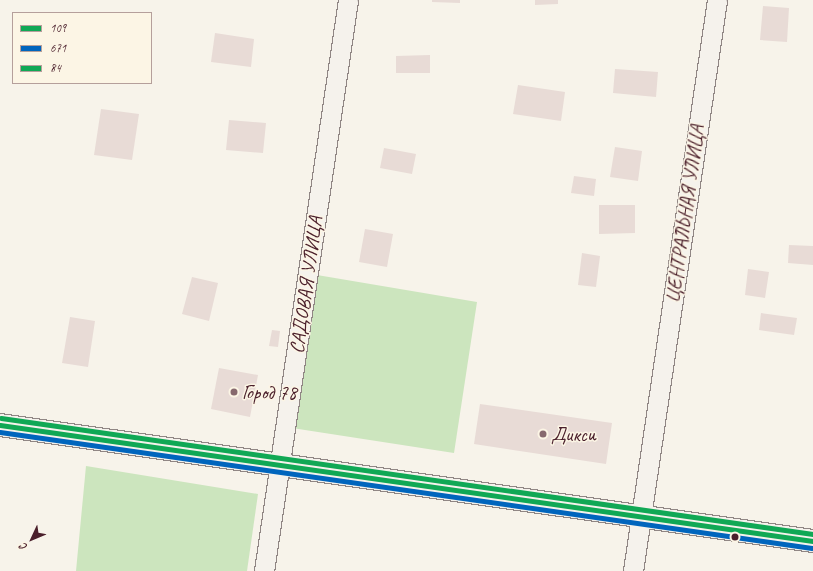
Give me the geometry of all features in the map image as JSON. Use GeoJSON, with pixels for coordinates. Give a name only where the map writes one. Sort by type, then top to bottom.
{"type":"FeatureCollection","features":[{"type":"Feature","properties":{"kind":"main road"},"geometry":{"type":"LineString","coordinates":[[0,426],[279,464],[813,541]]}},
{"type":"Feature","properties":{"kind":"street","name":"САДОВАЯ УЛИЦА"},"geometry":{"type":"LineString","coordinates":[[264,571],[348,0]]}},
{"type":"Feature","properties":{"kind":"street","name":"ЦЕНТРАЛЬНАЯ УЛИЦА"},"geometry":{"type":"LineString","coordinates":[[633,571],[717,0]]}},
{"type":"Feature","properties":{"kind":"green space"},"geometry":{"type":"Polygon","coordinates":[[[317,275],[477,302],[454,453],[292,428],[317,275]]]}},
{"type":"Feature","properties":{"kind":"green space"},"geometry":{"type":"Polygon","coordinates":[[[86,466],[258,494],[247,571],[76,571],[86,466]]]}},
{"type":"Feature","properties":{"kind":"building"},"geometry":{"type":"Polygon","coordinates":[[[432,0],[460,0],[460,3],[432,2],[432,0]]]}},
{"type":"Feature","properties":{"kind":"building"},"geometry":{"type":"Polygon","coordinates":[[[535,0],[558,0],[558,4],[535,5],[535,0]]]}},
{"type":"Feature","properties":{"kind":"building"},"geometry":{"type":"Polygon","coordinates":[[[763,6],[789,8],[787,42],[760,40],[763,6]]]}},
{"type":"Feature","properties":{"kind":"building"},"geometry":{"type":"Polygon","coordinates":[[[215,33],[254,39],[251,67],[211,62],[215,33]]]}},
{"type":"Feature","properties":{"kind":"building"},"geometry":{"type":"Polygon","coordinates":[[[430,55],[430,73],[396,73],[396,56],[430,55]]]}},
{"type":"Feature","properties":{"kind":"building"},"geometry":{"type":"Polygon","coordinates":[[[615,69],[658,72],[656,97],[613,93],[615,69]]]}},
{"type":"Feature","properties":{"kind":"building"},"geometry":{"type":"Polygon","coordinates":[[[518,85],[565,92],[561,121],[513,114],[518,85]]]}},
{"type":"Feature","properties":{"kind":"building"},"geometry":{"type":"Polygon","coordinates":[[[101,109],[139,114],[132,160],[94,155],[101,109]]]}},
{"type":"Feature","properties":{"kind":"building"},"geometry":{"type":"Polygon","coordinates":[[[229,120],[266,123],[263,153],[226,150],[229,120]]]}},
{"type":"Feature","properties":{"kind":"building"},"geometry":{"type":"Polygon","coordinates":[[[615,147],[642,151],[638,181],[610,177],[615,147]]]}},
{"type":"Feature","properties":{"kind":"building"},"geometry":{"type":"Polygon","coordinates":[[[384,148],[416,154],[412,174],[380,168],[384,148]]]}},
{"type":"Feature","properties":{"kind":"building"},"geometry":{"type":"Polygon","coordinates":[[[574,176],[596,179],[594,196],[571,193],[574,176]]]}},
{"type":"Feature","properties":{"kind":"building"},"geometry":{"type":"Polygon","coordinates":[[[599,205],[635,205],[635,233],[599,234],[599,205]]]}},
{"type":"Feature","properties":{"kind":"building"},"geometry":{"type":"Polygon","coordinates":[[[365,229],[393,234],[387,267],[359,262],[365,229]]]}},
{"type":"Feature","properties":{"kind":"building"},"geometry":{"type":"Polygon","coordinates":[[[789,245],[813,246],[813,265],[788,263],[789,245]]]}},
{"type":"Feature","properties":{"kind":"building"},"geometry":{"type":"Polygon","coordinates":[[[582,253],[600,256],[596,287],[578,285],[582,253]]]}},
{"type":"Feature","properties":{"kind":"building"},"geometry":{"type":"Polygon","coordinates":[[[748,269],[769,272],[765,298],[745,295],[748,269]]]}},
{"type":"Feature","properties":{"kind":"building"},"geometry":{"type":"Polygon","coordinates":[[[192,277],[218,283],[209,321],[182,314],[192,277]]]}},
{"type":"Feature","properties":{"kind":"building"},"geometry":{"type":"Polygon","coordinates":[[[761,313],[797,318],[794,335],[759,330],[761,313]]]}},
{"type":"Feature","properties":{"kind":"building"},"geometry":{"type":"Polygon","coordinates":[[[70,317],[95,321],[88,367],[62,363],[70,317]]]}},
{"type":"Feature","properties":{"kind":"building"},"geometry":{"type":"Polygon","coordinates":[[[272,330],[280,331],[278,347],[269,346],[272,330]]]}},
{"type":"Feature","properties":{"kind":"building","name":"Город 78"},"geometry":{"type":"Polygon","coordinates":[[[219,368],[258,375],[250,417],[211,409],[219,368]]]}},
{"type":"Feature","properties":{"kind":"building","name":"Дикси"},"geometry":{"type":"Polygon","coordinates":[[[480,404],[612,423],[606,464],[474,444],[480,404]]]}},
{"type":"Feature","properties":{"kind":"transit line","name":"84"},"geometry":{"type":"LineString","coordinates":[[1,418],[813,534]]}},
{"type":"Feature","properties":{"kind":"transit line","name":"109"},"geometry":{"type":"LineString","coordinates":[[0,425],[813,541]]}},
{"type":"Feature","properties":{"kind":"transit line","name":"671"},"geometry":{"type":"LineString","coordinates":[[0,432],[812,548]]}},
{"type":"Feature","properties":{"kind":"place","name":"Город 78"},"geometry":{"type":"Point","coordinates":[234,392]}},
{"type":"Feature","properties":{"kind":"place","name":"Дикси"},"geometry":{"type":"Point","coordinates":[543,434]}}]}
